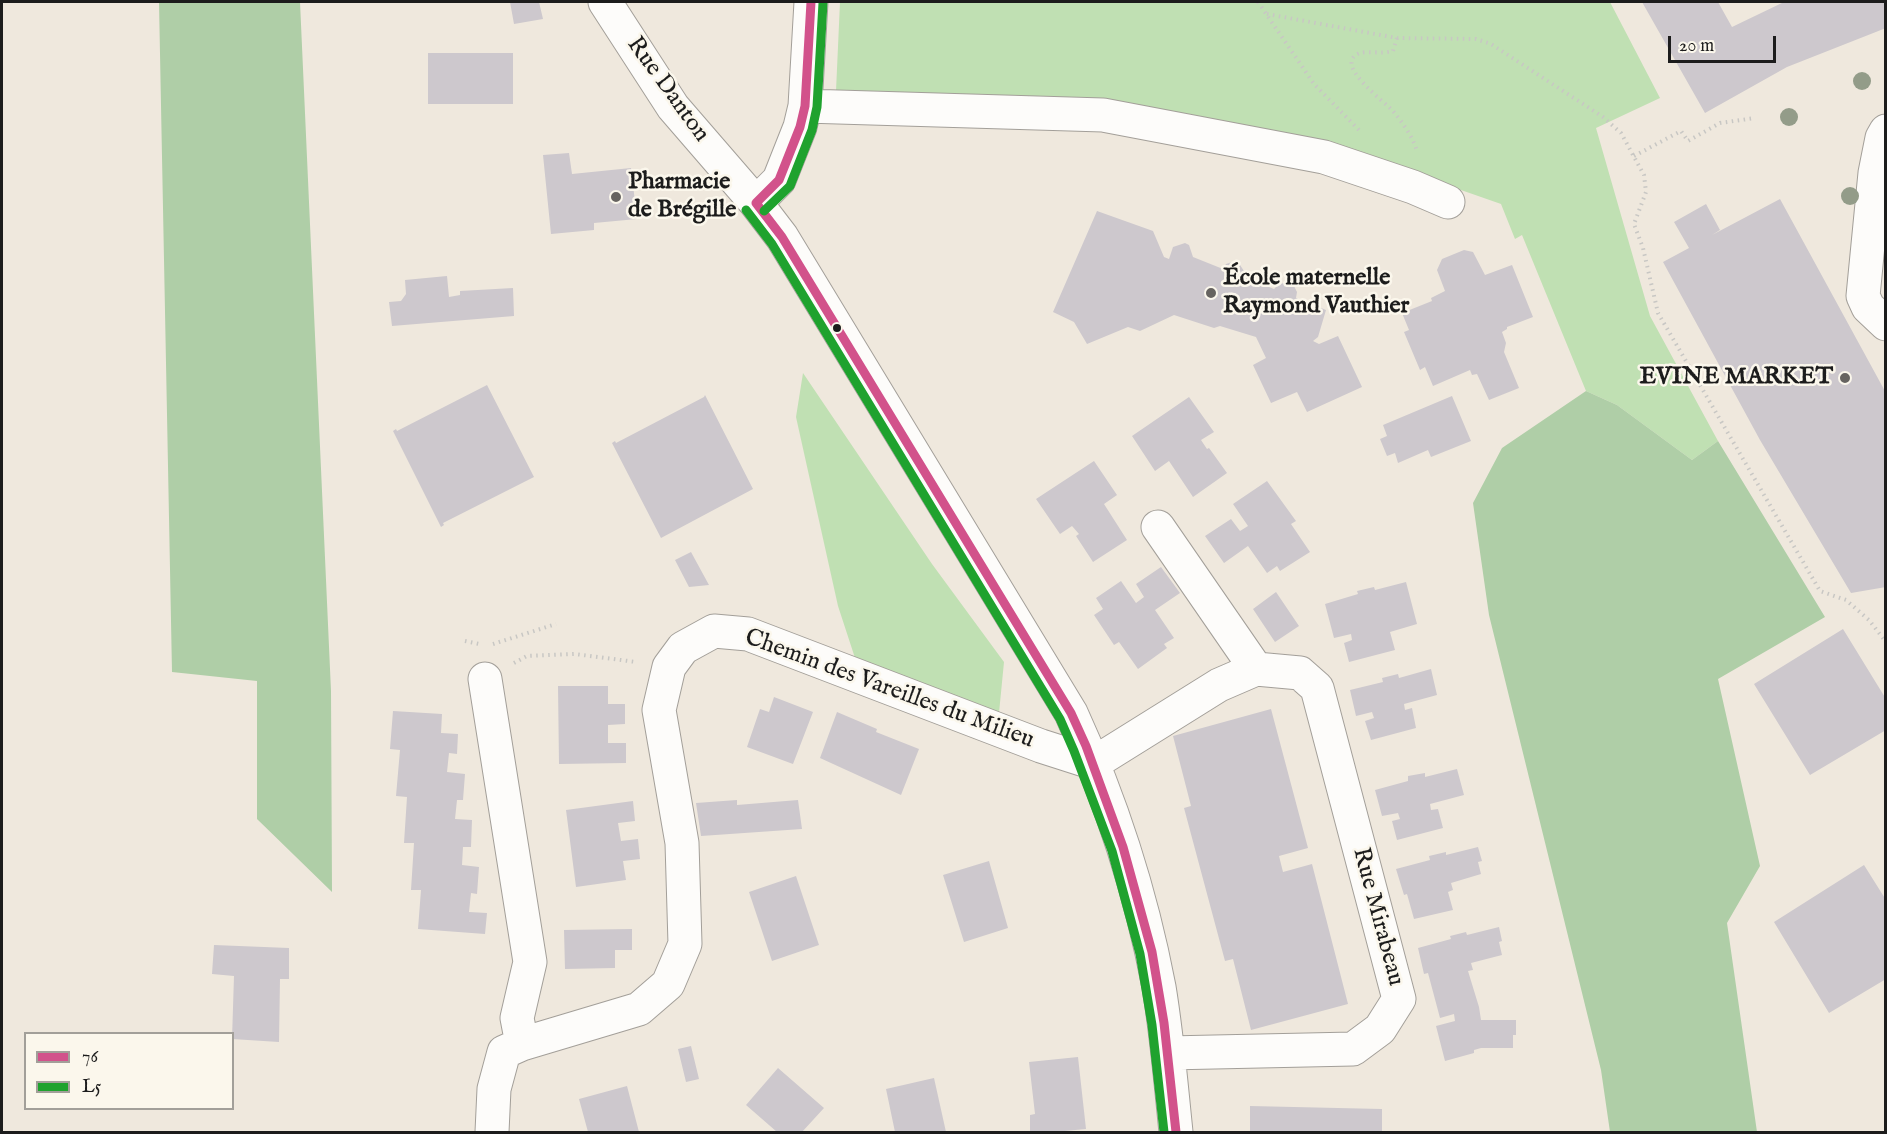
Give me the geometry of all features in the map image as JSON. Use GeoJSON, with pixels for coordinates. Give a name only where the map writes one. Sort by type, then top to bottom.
{"type":"FeatureCollection","features":[{"type":"Feature","properties":{"kind":"street","name":"Rue Danton"},"geometry":{"type":"LineString","coordinates":[[605,2],[673,107],[756,203]]}},
{"type":"Feature","properties":{"kind":"street"},"geometry":{"type":"LineString","coordinates":[[811,2],[805,105],[800,128],[779,180],[756,203],[782,237],[1071,713],[1094,763],[1138,893],[1159,988],[1176,1132]]}},
{"type":"Feature","properties":{"kind":"street"},"geometry":{"type":"LineString","coordinates":[[805,105],[1104,115],[1324,158],[1413,187],[1448,202]]}},
{"type":"Feature","properties":{"kind":"street"},"geometry":{"type":"LineString","coordinates":[[1886,131],[1882,138],[1875,173],[1863,296],[1868,307],[1886,324]]}},
{"type":"Feature","properties":{"kind":"street"},"geometry":{"type":"LineString","coordinates":[[1158,527],[1256,669]]}},
{"type":"Feature","properties":{"kind":"street","name":"Chemin des Vareilles du Milieu"},"geometry":{"type":"LineString","coordinates":[[492,1132],[494,1089],[504,1052],[522,1044],[639,1009],[668,984],[685,944],[682,843],[659,710],[669,667],[683,648],[714,631],[748,634],[1041,746],[1094,763]]}},
{"type":"Feature","properties":{"kind":"street","name":"Rue Mirabeau"},"geometry":{"type":"LineString","coordinates":[[1094,763],[1219,685],[1256,669],[1300,674],[1317,688],[1399,999],[1380,1029],[1353,1049],[1168,1053]]}},
{"type":"Feature","properties":{"kind":"street"},"geometry":{"type":"LineString","coordinates":[[486,679],[530,962],[517,1018],[522,1044]]}},
{"type":"Feature","properties":{"kind":"path"},"geometry":{"type":"LineString","coordinates":[[1257,2],[1314,84],[1364,135]]}},
{"type":"Feature","properties":{"kind":"path"},"geometry":{"type":"LineString","coordinates":[[1267,14],[1397,38],[1476,39],[1491,44],[1603,117],[1621,133],[1644,175],[1646,192],[1634,224],[1643,248],[1658,313],[1821,591],[1846,600],[1869,620],[1886,642]]}},
{"type":"Feature","properties":{"kind":"path"},"geometry":{"type":"LineString","coordinates":[[1397,38],[1393,51],[1382,54],[1362,52],[1353,57],[1351,63],[1352,68],[1374,96],[1392,110],[1415,143],[1419,157],[1413,187]]}},
{"type":"Feature","properties":{"kind":"path"},"geometry":{"type":"LineString","coordinates":[[1634,156],[1682,130],[1688,141],[1720,123],[1755,118]]}},
{"type":"Feature","properties":{"kind":"path"},"geometry":{"type":"LineString","coordinates":[[512,638],[556,624]]}},
{"type":"Feature","properties":{"kind":"path"},"geometry":{"type":"LineString","coordinates":[[526,656],[575,654],[669,667]]}},
{"type":"Feature","properties":{"kind":"green space"},"geometry":{"type":"Polygon","coordinates":[[[159,2],[300,2],[331,691],[332,892],[257,819],[257,681],[172,672],[159,2]]]}},
{"type":"Feature","properties":{"kind":"green space"},"geometry":{"type":"Polygon","coordinates":[[[840,2],[1610,2],[1660,98],[1596,128],[1650,316],[1718,441],[1692,460],[1617,405],[1586,391],[1522,235],[1515,239],[1501,204],[1318,140],[836,91],[840,2]]]}},
{"type":"Feature","properties":{"kind":"green space"},"geometry":{"type":"Polygon","coordinates":[[[803,373],[932,564],[1004,662],[999,713],[855,658],[838,606],[796,417],[803,373]]]}},
{"type":"Feature","properties":{"kind":"green space"},"geometry":{"type":"Polygon","coordinates":[[[1586,391],[1617,405],[1692,460],[1718,441],[1825,617],[1718,679],[1760,866],[1727,923],[1757,1132],[1610,1132],[1601,1070],[1489,615],[1473,503],[1502,448],[1586,391]]]}},
{"type":"Feature","properties":{"kind":"building"},"geometry":{"type":"Polygon","coordinates":[[[510,2],[539,2],[543,19],[514,24],[510,2]]]}},
{"type":"Feature","properties":{"kind":"building"},"geometry":{"type":"Polygon","coordinates":[[[1642,2],[1718,2],[1732,27],[1784,2],[1886,2],[1886,28],[1787,67],[1705,113],[1642,2]]]}},
{"type":"Feature","properties":{"kind":"building"},"geometry":{"type":"Polygon","coordinates":[[[428,53],[513,53],[513,104],[428,104],[428,53]]]}},
{"type":"Feature","properties":{"kind":"building"},"geometry":{"type":"Polygon","coordinates":[[[569,153],[572,174],[631,168],[637,219],[594,223],[594,230],[551,234],[543,155],[569,153]]]}},
{"type":"Feature","properties":{"kind":"building"},"geometry":{"type":"Polygon","coordinates":[[[1780,199],[1886,393],[1886,587],[1851,593],[1760,440],[1663,262],[1689,248],[1674,222],[1706,204],[1720,230],[1712,235],[1780,199]]]}},
{"type":"Feature","properties":{"kind":"building"},"geometry":{"type":"Polygon","coordinates":[[[1097,211],[1153,231],[1164,257],[1169,259],[1173,247],[1185,243],[1189,245],[1193,257],[1223,269],[1226,264],[1232,262],[1240,265],[1244,271],[1244,277],[1274,289],[1279,284],[1285,283],[1294,286],[1297,292],[1296,298],[1326,310],[1318,337],[1313,341],[1319,344],[1338,336],[1362,387],[1307,412],[1297,392],[1271,403],[1253,365],[1266,358],[1256,337],[1220,326],[1214,328],[1174,315],[1140,331],[1128,327],[1087,344],[1074,322],[1053,312],[1097,211]]]}},
{"type":"Feature","properties":{"kind":"building"},"geometry":{"type":"Polygon","coordinates":[[[1464,250],[1473,252],[1485,275],[1512,265],[1533,317],[1507,327],[1502,332],[1506,343],[1504,352],[1519,388],[1489,400],[1477,374],[1472,375],[1470,370],[1433,386],[1425,367],[1420,370],[1404,332],[1409,330],[1402,313],[1432,301],[1431,298],[1445,291],[1437,270],[1442,259],[1464,250]]]}},
{"type":"Feature","properties":{"kind":"building"},"geometry":{"type":"Polygon","coordinates":[[[447,276],[449,297],[460,295],[460,291],[513,288],[514,316],[392,326],[389,302],[401,301],[406,294],[405,280],[447,276]]]}},
{"type":"Feature","properties":{"kind":"building"},"geometry":{"type":"Polygon","coordinates":[[[487,385],[534,477],[443,523],[441,527],[393,431],[487,385]]]}},
{"type":"Feature","properties":{"kind":"building"},"geometry":{"type":"Polygon","coordinates":[[[705,395],[753,489],[661,538],[612,443],[615,441],[616,443],[705,395]]]}},
{"type":"Feature","properties":{"kind":"building"},"geometry":{"type":"Polygon","coordinates":[[[1452,396],[1471,441],[1431,457],[1428,450],[1398,463],[1395,453],[1387,456],[1380,439],[1387,436],[1383,425],[1452,396]]]}},
{"type":"Feature","properties":{"kind":"building"},"geometry":{"type":"Polygon","coordinates":[[[1189,397],[1214,432],[1201,440],[1227,473],[1193,497],[1169,461],[1155,471],[1132,436],[1189,397]]]}},
{"type":"Feature","properties":{"kind":"building"},"geometry":{"type":"Polygon","coordinates":[[[1094,461],[1117,495],[1104,504],[1127,540],[1093,562],[1076,536],[1079,534],[1072,526],[1060,534],[1036,499],[1094,461]]]}},
{"type":"Feature","properties":{"kind":"building"},"geometry":{"type":"Polygon","coordinates":[[[1267,481],[1296,521],[1291,524],[1310,552],[1280,571],[1277,566],[1267,573],[1248,546],[1224,563],[1205,536],[1231,519],[1240,531],[1248,526],[1233,504],[1267,481]]]}},
{"type":"Feature","properties":{"kind":"building"},"geometry":{"type":"Polygon","coordinates":[[[691,552],[709,585],[689,587],[675,560],[691,552]]]}},
{"type":"Feature","properties":{"kind":"building"},"geometry":{"type":"Polygon","coordinates":[[[1161,567],[1180,593],[1155,610],[1174,638],[1164,644],[1167,648],[1138,669],[1119,642],[1114,645],[1094,615],[1103,609],[1096,598],[1121,581],[1136,603],[1144,597],[1136,584],[1161,567]]]}},
{"type":"Feature","properties":{"kind":"building"},"geometry":{"type":"Polygon","coordinates":[[[1406,582],[1417,624],[1390,632],[1395,650],[1349,662],[1344,643],[1352,640],[1351,634],[1334,638],[1325,604],[1358,594],[1357,591],[1374,587],[1375,590],[1406,582]]]}},
{"type":"Feature","properties":{"kind":"building"},"geometry":{"type":"Polygon","coordinates":[[[1276,592],[1299,626],[1275,642],[1253,609],[1276,592]]]}},
{"type":"Feature","properties":{"kind":"building"},"geometry":{"type":"Polygon","coordinates":[[[1843,629],[1886,699],[1886,730],[1810,775],[1754,684],[1843,629]]]}},
{"type":"Feature","properties":{"kind":"building"},"geometry":{"type":"Polygon","coordinates":[[[1431,669],[1437,695],[1404,704],[1405,710],[1412,708],[1416,728],[1371,740],[1365,721],[1374,718],[1372,712],[1356,716],[1350,690],[1383,682],[1382,678],[1398,674],[1399,678],[1431,669]]]}},
{"type":"Feature","properties":{"kind":"building"},"geometry":{"type":"Polygon","coordinates":[[[558,686],[608,686],[608,704],[625,704],[625,724],[608,725],[608,743],[626,743],[626,763],[559,764],[558,686]]]}},
{"type":"Feature","properties":{"kind":"building"},"geometry":{"type":"Polygon","coordinates":[[[774,697],[813,712],[793,764],[747,747],[760,709],[769,712],[774,697]]]}},
{"type":"Feature","properties":{"kind":"building"},"geometry":{"type":"Polygon","coordinates":[[[1271,709],[1308,848],[1279,856],[1283,872],[1312,864],[1348,1004],[1251,1030],[1233,959],[1225,961],[1184,808],[1191,806],[1173,736],[1271,709]]]}},
{"type":"Feature","properties":{"kind":"building"},"geometry":{"type":"Polygon","coordinates":[[[393,711],[442,714],[441,733],[458,734],[457,754],[449,753],[447,772],[465,774],[463,800],[457,800],[455,819],[472,820],[471,847],[463,847],[462,865],[479,867],[477,894],[471,893],[469,912],[487,913],[485,934],[418,929],[421,890],[411,890],[414,843],[404,843],[407,797],[396,796],[400,750],[390,749],[393,711]]]}},
{"type":"Feature","properties":{"kind":"building"},"geometry":{"type":"Polygon","coordinates":[[[837,712],[877,729],[876,732],[919,749],[901,795],[820,758],[837,712]]]}},
{"type":"Feature","properties":{"kind":"building"},"geometry":{"type":"Polygon","coordinates":[[[1457,769],[1464,795],[1430,804],[1431,810],[1438,809],[1443,828],[1397,840],[1392,821],[1400,819],[1398,813],[1382,816],[1375,790],[1408,781],[1408,776],[1425,773],[1425,777],[1457,769]]]}},
{"type":"Feature","properties":{"kind":"building"},"geometry":{"type":"Polygon","coordinates":[[[737,800],[737,805],[798,800],[802,829],[701,836],[696,803],[737,800]]]}},
{"type":"Feature","properties":{"kind":"building"},"geometry":{"type":"Polygon","coordinates":[[[633,801],[635,821],[618,823],[621,841],[638,839],[640,859],[623,861],[626,880],[576,887],[566,810],[633,801]]]}},
{"type":"Feature","properties":{"kind":"building"},"geometry":{"type":"Polygon","coordinates":[[[1478,847],[1482,861],[1478,862],[1481,874],[1451,883],[1453,890],[1448,892],[1453,910],[1414,919],[1407,894],[1404,895],[1396,869],[1430,860],[1429,856],[1446,852],[1446,855],[1478,847]]]}},
{"type":"Feature","properties":{"kind":"building"},"geometry":{"type":"Polygon","coordinates":[[[989,861],[1008,928],[964,942],[943,875],[989,861]]]}},
{"type":"Feature","properties":{"kind":"building"},"geometry":{"type":"Polygon","coordinates":[[[1864,865],[1886,900],[1886,979],[1829,1013],[1774,922],[1864,865]]]}},
{"type":"Feature","properties":{"kind":"building"},"geometry":{"type":"Polygon","coordinates":[[[796,876],[819,945],[772,961],[749,892],[796,876]]]}},
{"type":"Feature","properties":{"kind":"building"},"geometry":{"type":"Polygon","coordinates":[[[1499,927],[1502,955],[1471,963],[1473,970],[1468,971],[1481,1020],[1516,1020],[1513,1048],[1481,1048],[1474,1050],[1474,1053],[1445,1061],[1436,1026],[1455,1021],[1454,1014],[1440,1018],[1428,973],[1424,974],[1418,948],[1451,939],[1450,936],[1466,932],[1467,935],[1499,927]]]}},
{"type":"Feature","properties":{"kind":"building"},"geometry":{"type":"Polygon","coordinates":[[[632,929],[632,950],[615,950],[615,968],[565,969],[564,930],[632,929]]]}},
{"type":"Feature","properties":{"kind":"building"},"geometry":{"type":"Polygon","coordinates":[[[214,945],[289,948],[289,979],[280,979],[279,1042],[234,1039],[234,976],[212,974],[214,945]]]}},
{"type":"Feature","properties":{"kind":"building"},"geometry":{"type":"Polygon","coordinates":[[[691,1046],[699,1079],[686,1082],[678,1049],[691,1046]]]}},
{"type":"Feature","properties":{"kind":"building"},"geometry":{"type":"Polygon","coordinates":[[[1078,1057],[1086,1129],[1030,1132],[1030,1115],[1035,1114],[1029,1062],[1078,1057]]]}},
{"type":"Feature","properties":{"kind":"building"},"geometry":{"type":"Polygon","coordinates":[[[778,1068],[824,1108],[802,1132],[777,1132],[746,1105],[778,1068]]]}},
{"type":"Feature","properties":{"kind":"building"},"geometry":{"type":"Polygon","coordinates":[[[934,1078],[946,1132],[895,1132],[886,1089],[934,1078]]]}},
{"type":"Feature","properties":{"kind":"building"},"geometry":{"type":"Polygon","coordinates":[[[627,1086],[639,1132],[588,1132],[579,1099],[627,1086]]]}},
{"type":"Feature","properties":{"kind":"building"},"geometry":{"type":"Polygon","coordinates":[[[1250,1106],[1382,1109],[1382,1132],[1250,1132],[1250,1106]]]}},
{"type":"Feature","properties":{"kind":"transit line","name":"76"},"geometry":{"type":"LineString","coordinates":[[756,203],[779,180],[800,127],[805,106],[811,2]]}},
{"type":"Feature","properties":{"kind":"transit line","name":"L5"},"geometry":{"type":"LineString","coordinates":[[764,211],[790,186],[812,130],[817,107],[823,3]]}},
{"type":"Feature","properties":{"kind":"transit line","name":"76"},"geometry":{"type":"LineString","coordinates":[[756,203],[782,237],[1071,713],[1086,746],[1123,847],[1152,952],[1164,1023],[1176,1132]]}},
{"type":"Feature","properties":{"kind":"transit line","name":"L5"},"geometry":{"type":"LineString","coordinates":[[746,210],[772,244],[1060,719],[1112,851],[1140,954],[1152,1025],[1164,1132]]}},
{"type":"Feature","properties":{"kind":"place","name":"Pharmacie de Brégille"},"geometry":{"type":"Point","coordinates":[616,197]}},
{"type":"Feature","properties":{"kind":"place","name":"École maternelle Raymond Vauthier"},"geometry":{"type":"Point","coordinates":[1211,293]}},
{"type":"Feature","properties":{"kind":"place","name":"EVINE MARKET"},"geometry":{"type":"Point","coordinates":[1845,378]}}]}
